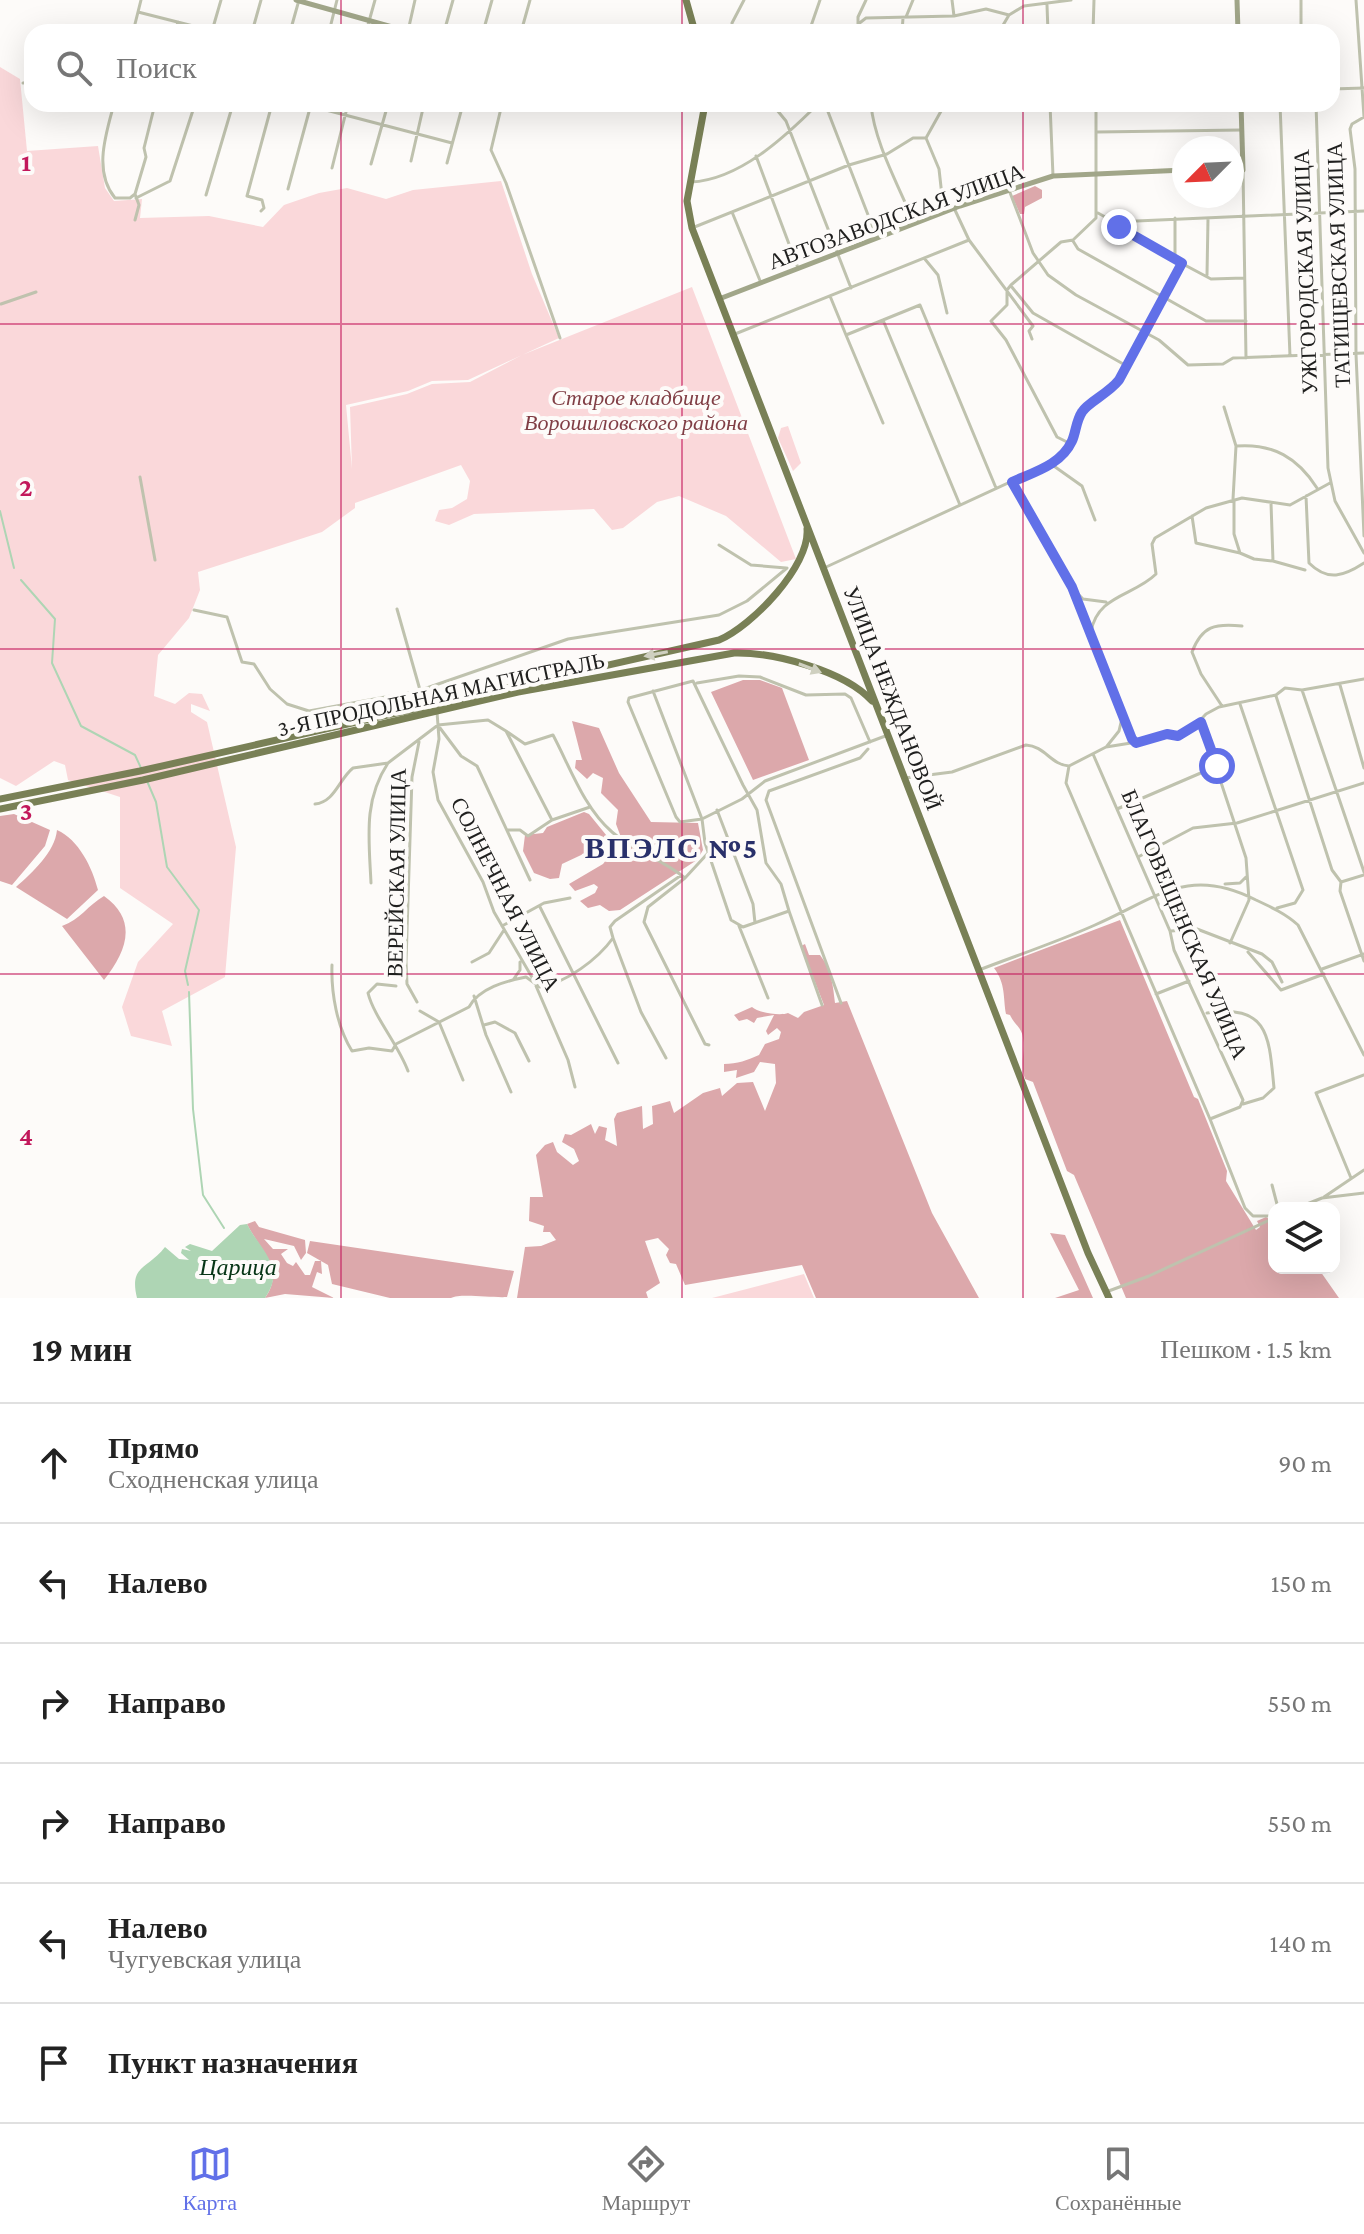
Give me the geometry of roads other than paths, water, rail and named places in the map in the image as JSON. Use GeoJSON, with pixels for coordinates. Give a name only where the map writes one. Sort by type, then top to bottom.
{"type":"FeatureCollection","features":[{"type":"Feature","properties":{"kind":"highway"},"geometry":{"type":"LineString","coordinates":[[686,0],[693,24]]}},
{"type":"Feature","properties":{"kind":"highway","name":"УЛИЦА НЕЖДАНОВОЙ"},"geometry":{"type":"LineString","coordinates":[[703,112],[687,201],[692,228],[1107,1295]]}},
{"type":"Feature","properties":{"kind":"highway"},"geometry":{"type":"LineString","coordinates":[[803,558],[806,523]]}},
{"type":"Feature","properties":{"kind":"highway"},"geometry":{"type":"LineString","coordinates":[[803,558],[812,552],[819,556]]}},
{"type":"Feature","properties":{"kind":"highway","name":"3-Я ПРОДОЛЬНАЯ МАГИСТРАЛЬ"},"geometry":{"type":"LineString","coordinates":[[0,809],[143,780],[273,743],[441,702],[708,644],[731,635],[803,558]]}},
{"type":"Feature","properties":{"kind":"highway"},"geometry":{"type":"LineString","coordinates":[[731,635],[727,646],[734,653]]}},
{"type":"Feature","properties":{"kind":"highway"},"geometry":{"type":"LineString","coordinates":[[708,644],[725,645],[710,657]]}},
{"type":"Feature","properties":{"kind":"highway","name":"3-Я ПРОДОЛЬНАЯ МАГИСТРАЛЬ"},"geometry":{"type":"LineString","coordinates":[[0,799],[437,712],[518,692],[734,653],[770,654],[849,683],[866,695],[878,710]]}},
{"type":"Feature","properties":{"kind":"highway"},"geometry":{"type":"LineString","coordinates":[[849,683],[859,683],[865,678]]}},
{"type":"Feature","properties":{"kind":"street"},"geometry":{"type":"LineString","coordinates":[[135,24],[141,0]]}},
{"type":"Feature","properties":{"kind":"street"},"geometry":{"type":"LineString","coordinates":[[214,24],[221,0]]}},
{"type":"Feature","properties":{"kind":"street"},"geometry":{"type":"LineString","coordinates":[[254,24],[261,0]]}},
{"type":"Feature","properties":{"kind":"street"},"geometry":{"type":"LineString","coordinates":[[292,24],[298,0],[380,24]]}},
{"type":"Feature","properties":{"kind":"street"},"geometry":{"type":"LineString","coordinates":[[331,24],[337,0]]}},
{"type":"Feature","properties":{"kind":"street"},"geometry":{"type":"LineString","coordinates":[[368,24],[375,0]]}},
{"type":"Feature","properties":{"kind":"street"},"geometry":{"type":"LineString","coordinates":[[410,24],[415,0]]}},
{"type":"Feature","properties":{"kind":"street"},"geometry":{"type":"LineString","coordinates":[[446,24],[453,0]]}},
{"type":"Feature","properties":{"kind":"street"},"geometry":{"type":"LineString","coordinates":[[485,24],[492,0]]}},
{"type":"Feature","properties":{"kind":"street"},"geometry":{"type":"LineString","coordinates":[[523,24],[530,0]]}},
{"type":"Feature","properties":{"kind":"street"},"geometry":{"type":"LineString","coordinates":[[732,24],[744,0]]}},
{"type":"Feature","properties":{"kind":"street"},"geometry":{"type":"LineString","coordinates":[[812,24],[820,0]]}},
{"type":"Feature","properties":{"kind":"street"},"geometry":{"type":"LineString","coordinates":[[859,24],[866,0]]}},
{"type":"Feature","properties":{"kind":"street"},"geometry":{"type":"LineString","coordinates":[[903,24],[913,0]]}},
{"type":"Feature","properties":{"kind":"street"},"geometry":{"type":"LineString","coordinates":[[952,0],[954,16]]}},
{"type":"Feature","properties":{"kind":"street"},"geometry":{"type":"LineString","coordinates":[[1004,24],[1009,15],[1024,6],[1071,0]]}},
{"type":"Feature","properties":{"kind":"street"},"geometry":{"type":"LineString","coordinates":[[1093,24],[1094,0]]}},
{"type":"Feature","properties":{"kind":"street"},"geometry":{"type":"LineString","coordinates":[[1237,0],[1238,24]]}},
{"type":"Feature","properties":{"kind":"street"},"geometry":{"type":"LineString","coordinates":[[1301,0],[1301,24]]}},
{"type":"Feature","properties":{"kind":"street","name":"ТАТИЩЕВСКАЯ УЛИЦА"},"geometry":{"type":"LineString","coordinates":[[1356,0],[1364,88],[1364,117],[1352,124],[1350,129],[1355,169],[1356,354],[1364,538],[1358,544]]}},
{"type":"Feature","properties":{"kind":"street"},"geometry":{"type":"LineString","coordinates":[[1047,5],[1048,24]]}},
{"type":"Feature","properties":{"kind":"street"},"geometry":{"type":"LineString","coordinates":[[862,24],[866,18],[954,16],[986,9],[1009,15]]}},
{"type":"Feature","properties":{"kind":"street"},"geometry":{"type":"LineString","coordinates":[[138,12],[186,24]]}},
{"type":"Feature","properties":{"kind":"street"},"geometry":{"type":"LineString","coordinates":[[1340,89],[1364,88]]}},
{"type":"Feature","properties":{"kind":"street"},"geometry":{"type":"LineString","coordinates":[[112,112],[102,148],[108,189],[115,198],[136,196],[170,181],[192,112]]}},
{"type":"Feature","properties":{"kind":"street"},"geometry":{"type":"LineString","coordinates":[[135,220],[139,205],[136,196],[146,157],[144,148],[153,112]]}},
{"type":"Feature","properties":{"kind":"street"},"geometry":{"type":"LineString","coordinates":[[206,195],[231,112]]}},
{"type":"Feature","properties":{"kind":"street"},"geometry":{"type":"LineString","coordinates":[[261,211],[264,208],[262,200],[247,196],[270,112]]}},
{"type":"Feature","properties":{"kind":"street"},"geometry":{"type":"LineString","coordinates":[[288,189],[308,112]]}},
{"type":"Feature","properties":{"kind":"street"},"geometry":{"type":"LineString","coordinates":[[334,112],[452,143]]}},
{"type":"Feature","properties":{"kind":"street"},"geometry":{"type":"LineString","coordinates":[[332,168],[346,112]]}},
{"type":"Feature","properties":{"kind":"street"},"geometry":{"type":"LineString","coordinates":[[371,164],[386,112]]}},
{"type":"Feature","properties":{"kind":"street"},"geometry":{"type":"LineString","coordinates":[[411,161],[422,112]]}},
{"type":"Feature","properties":{"kind":"street"},"geometry":{"type":"LineString","coordinates":[[447,163],[461,112]]}},
{"type":"Feature","properties":{"kind":"street"},"geometry":{"type":"LineString","coordinates":[[500,112],[491,150],[506,183],[560,338]]}},
{"type":"Feature","properties":{"kind":"street"},"geometry":{"type":"LineString","coordinates":[[780,112],[851,288]]}},
{"type":"Feature","properties":{"kind":"street"},"geometry":{"type":"LineString","coordinates":[[690,182],[703,181],[756,156],[810,112]]}},
{"type":"Feature","properties":{"kind":"street"},"geometry":{"type":"LineString","coordinates":[[828,112],[877,238]]}},
{"type":"Feature","properties":{"kind":"street"},"geometry":{"type":"LineString","coordinates":[[872,112],[874,133],[887,154],[914,224]]}},
{"type":"Feature","properties":{"kind":"street"},"geometry":{"type":"LineString","coordinates":[[926,138],[941,112]]}},
{"type":"Feature","properties":{"kind":"street"},"geometry":{"type":"LineString","coordinates":[[1050,112],[1053,176]]}},
{"type":"Feature","properties":{"kind":"street"},"geometry":{"type":"LineString","coordinates":[[1071,444],[1057,437],[1006,340],[991,321],[1007,305],[1007,290],[1011,285],[1061,242],[1073,240],[1098,213],[1096,112]]}},
{"type":"Feature","properties":{"kind":"street"},"geometry":{"type":"LineString","coordinates":[[1241,112],[1241,136]]}},
{"type":"Feature","properties":{"kind":"street"},"geometry":{"type":"LineString","coordinates":[[1280,112],[1290,357]]}},
{"type":"Feature","properties":{"kind":"street","name":"УЖГОРОДСКАЯ УЛИЦА"},"geometry":{"type":"LineString","coordinates":[[1316,112],[1330,483],[1344,519],[1364,553]]}},
{"type":"Feature","properties":{"kind":"street"},"geometry":{"type":"LineString","coordinates":[[1097,132],[1241,130]]}},
{"type":"Feature","properties":{"kind":"street"},"geometry":{"type":"LineString","coordinates":[[692,228],[849,165],[887,154],[913,138],[926,138]]}},
{"type":"Feature","properties":{"kind":"street"},"geometry":{"type":"LineString","coordinates":[[926,138],[939,169],[942,196],[969,240],[1033,326],[1029,331],[1032,339]]}},
{"type":"Feature","properties":{"kind":"street"},"geometry":{"type":"LineString","coordinates":[[756,156],[798,268]]}},
{"type":"Feature","properties":{"kind":"street","name":"АВТОЗАВОДСКАЯ УЛИЦА"},"geometry":{"type":"LineString","coordinates":[[718,300],[951,210],[1053,176],[1172,170]]}},
{"type":"Feature","properties":{"kind":"street"},"geometry":{"type":"LineString","coordinates":[[1009,190],[1039,262],[1048,275],[1076,295],[1159,340],[1188,365],[1364,353]]}},
{"type":"Feature","properties":{"kind":"street"},"geometry":{"type":"LineString","coordinates":[[1242,208],[1246,359]]}},
{"type":"Feature","properties":{"kind":"street"},"geometry":{"type":"LineString","coordinates":[[1114,222],[1364,211]]}},
{"type":"Feature","properties":{"kind":"street"},"geometry":{"type":"LineString","coordinates":[[732,212],[761,283]]}},
{"type":"Feature","properties":{"kind":"street"},"geometry":{"type":"LineString","coordinates":[[1098,213],[1114,222],[1123,232],[1216,281],[1244,278]]}},
{"type":"Feature","properties":{"kind":"street"},"geometry":{"type":"LineString","coordinates":[[1175,218],[1175,259]]}},
{"type":"Feature","properties":{"kind":"street"},"geometry":{"type":"LineString","coordinates":[[1207,276],[1208,219]]}},
{"type":"Feature","properties":{"kind":"street"},"geometry":{"type":"LineString","coordinates":[[733,335],[969,240]]}},
{"type":"Feature","properties":{"kind":"street"},"geometry":{"type":"LineString","coordinates":[[1073,240],[1078,249],[1206,321],[1246,321]]}},
{"type":"Feature","properties":{"kind":"street"},"geometry":{"type":"LineString","coordinates":[[924,258],[938,275],[947,313]]}},
{"type":"Feature","properties":{"kind":"street"},"geometry":{"type":"LineString","coordinates":[[824,568],[1060,459],[1071,444],[1085,408],[1107,395],[1119,380],[1182,263]]}},
{"type":"Feature","properties":{"kind":"street"},"geometry":{"type":"LineString","coordinates":[[1011,285],[1033,313],[1125,365]]}},
{"type":"Feature","properties":{"kind":"street"},"geometry":{"type":"LineString","coordinates":[[1,304],[36,292]]}},
{"type":"Feature","properties":{"kind":"street"},"geometry":{"type":"LineString","coordinates":[[830,296],[883,423]]}},
{"type":"Feature","properties":{"kind":"street"},"geometry":{"type":"LineString","coordinates":[[846,335],[920,305],[997,489]]}},
{"type":"Feature","properties":{"kind":"street"},"geometry":{"type":"LineString","coordinates":[[883,320],[961,506]]}},
{"type":"Feature","properties":{"kind":"street"},"geometry":{"type":"LineString","coordinates":[[1224,407],[1236,446],[1234,534],[1240,553]]}},
{"type":"Feature","properties":{"kind":"street"},"geometry":{"type":"LineString","coordinates":[[1236,446],[1264,447],[1302,465],[1317,488]]}},
{"type":"Feature","properties":{"kind":"street"},"geometry":{"type":"LineString","coordinates":[[1051,464],[1082,486],[1095,520]]}},
{"type":"Feature","properties":{"kind":"street"},"geometry":{"type":"LineString","coordinates":[[140,477],[155,560]]}},
{"type":"Feature","properties":{"kind":"street"},"geometry":{"type":"LineString","coordinates":[[1012,482],[1072,587],[1122,718],[1136,743]]}},
{"type":"Feature","properties":{"kind":"street"},"geometry":{"type":"LineString","coordinates":[[1091,632],[1095,618],[1108,602],[1153,577],[1157,563],[1153,541],[1192,514],[1233,499],[1290,505],[1330,483]]}},
{"type":"Feature","properties":{"kind":"street"},"geometry":{"type":"LineString","coordinates":[[1306,496],[1309,563],[1323,575],[1332,576],[1348,573],[1364,563]]}},
{"type":"Feature","properties":{"kind":"street"},"geometry":{"type":"LineString","coordinates":[[1271,503],[1273,561]]}},
{"type":"Feature","properties":{"kind":"street"},"geometry":{"type":"LineString","coordinates":[[1192,514],[1196,543],[1305,570]]}},
{"type":"Feature","properties":{"kind":"street"},"geometry":{"type":"LineString","coordinates":[[719,545],[751,565],[790,570]]}},
{"type":"Feature","properties":{"kind":"street"},"geometry":{"type":"LineString","coordinates":[[194,610],[227,617],[242,662],[254,664],[270,689],[287,704],[309,711],[422,690],[568,639],[719,615],[747,601],[790,570]]}},
{"type":"Feature","properties":{"kind":"street"},"geometry":{"type":"LineString","coordinates":[[1072,587],[1083,599],[1108,602]]}},
{"type":"Feature","properties":{"kind":"street"},"geometry":{"type":"LineString","coordinates":[[397,609],[422,690],[441,702]]}},
{"type":"Feature","properties":{"kind":"street"},"geometry":{"type":"LineString","coordinates":[[1222,706],[1201,674],[1192,652],[1198,634],[1213,625],[1242,626]]}},
{"type":"Feature","properties":{"kind":"street"},"geometry":{"type":"LineString","coordinates":[[870,742],[851,698],[845,694],[806,695],[760,677],[693,681],[629,698],[631,713],[680,822],[702,819],[765,781],[870,742],[888,735]]}},
{"type":"Feature","properties":{"kind":"street"},"geometry":{"type":"LineString","coordinates":[[905,778],[952,772],[1026,745],[1038,747],[1058,764],[1069,766],[1106,747],[1167,734],[1178,736],[1201,722],[1206,714],[1222,706],[1276,695],[1285,688],[1302,690],[1364,679]]}},
{"type":"Feature","properties":{"kind":"street"},"geometry":{"type":"LineString","coordinates":[[697,683],[757,810],[766,863],[781,884],[822,1005]]}},
{"type":"Feature","properties":{"kind":"street"},"geometry":{"type":"LineString","coordinates":[[1340,685],[1364,768]]}},
{"type":"Feature","properties":{"kind":"street"},"geometry":{"type":"LineString","coordinates":[[1302,690],[1364,874],[1341,882]]}},
{"type":"Feature","properties":{"kind":"street"},"geometry":{"type":"LineString","coordinates":[[653,691],[702,819],[731,920],[739,926],[768,998]]}},
{"type":"Feature","properties":{"kind":"street"},"geometry":{"type":"LineString","coordinates":[[1276,695],[1332,870],[1341,882],[1340,891],[1364,961]]}},
{"type":"Feature","properties":{"kind":"street"},"geometry":{"type":"LineString","coordinates":[[1240,704],[1303,890],[1295,903],[1273,908]]}},
{"type":"Feature","properties":{"kind":"street","name":"СОЛНЕЧНАЯ УЛИЦА"},"geometry":{"type":"LineString","coordinates":[[437,712],[433,772],[438,800],[534,983],[568,1060],[575,1087]]}},
{"type":"Feature","properties":{"kind":"street"},"geometry":{"type":"LineString","coordinates":[[1106,747],[1119,731],[1122,718]]}},
{"type":"Feature","properties":{"kind":"street"},"geometry":{"type":"LineString","coordinates":[[371,883],[370,804],[375,784],[388,763],[438,725],[488,720],[525,744],[553,735],[590,807],[614,834],[685,878]]}},
{"type":"Feature","properties":{"kind":"street"},"geometry":{"type":"LineString","coordinates":[[1201,722],[1237,823],[1246,858],[1249,900],[1230,943]]}},
{"type":"Feature","properties":{"kind":"street"},"geometry":{"type":"LineString","coordinates":[[438,725],[461,756],[477,766],[530,880]]}},
{"type":"Feature","properties":{"kind":"street"},"geometry":{"type":"LineString","coordinates":[[506,731],[552,820]]}},
{"type":"Feature","properties":{"kind":"street"},"geometry":{"type":"LineString","coordinates":[[1119,731],[1128,731]]}},
{"type":"Feature","properties":{"kind":"street","name":"ВЕРЕЙСКАЯ УЛИЦА"},"geometry":{"type":"LineString","coordinates":[[417,1002],[407,984],[406,962],[412,777],[419,742]]}},
{"type":"Feature","properties":{"kind":"street"},"geometry":{"type":"LineString","coordinates":[[841,1003],[766,800],[769,791],[860,758],[868,749]]}},
{"type":"Feature","properties":{"kind":"street","name":"БЛАГОВЕЩЕНСКАЯ УЛИЦА"},"geometry":{"type":"LineString","coordinates":[[1093,754],[1170,931],[1174,950],[1206,1013],[1242,1106]]}},
{"type":"Feature","properties":{"kind":"street"},"geometry":{"type":"LineString","coordinates":[[315,804],[323,803],[332,795],[353,768],[388,763]]}},
{"type":"Feature","properties":{"kind":"street"},"geometry":{"type":"LineString","coordinates":[[1069,766],[1066,783],[1123,911],[1245,1208],[1253,1216],[1268,1217]]}},
{"type":"Feature","properties":{"kind":"street"},"geometry":{"type":"LineString","coordinates":[[1117,809],[1217,766]]}},
{"type":"Feature","properties":{"kind":"street"},"geometry":{"type":"LineString","coordinates":[[1138,857],[1193,828],[1237,823],[1364,783]]}},
{"type":"Feature","properties":{"kind":"street"},"geometry":{"type":"LineString","coordinates":[[507,830],[520,830],[528,836],[552,820],[590,807]]}},
{"type":"Feature","properties":{"kind":"street"},"geometry":{"type":"LineString","coordinates":[[717,810],[753,904],[755,924]]}},
{"type":"Feature","properties":{"kind":"street"},"geometry":{"type":"LineString","coordinates":[[709,852],[685,878],[648,907],[644,922],[705,1044],[709,1045]]}},
{"type":"Feature","properties":{"kind":"street"},"geometry":{"type":"LineString","coordinates":[[666,1058],[641,1012],[610,927],[669,881],[680,876],[685,878]]}},
{"type":"Feature","properties":{"kind":"street"},"geometry":{"type":"LineString","coordinates":[[979,970],[1155,896],[1188,885],[1240,883],[1246,877]]}},
{"type":"Feature","properties":{"kind":"street"},"geometry":{"type":"LineString","coordinates":[[1223,885],[1288,916],[1302,930],[1364,1055]]}},
{"type":"Feature","properties":{"kind":"street"},"geometry":{"type":"LineString","coordinates":[[472,962],[489,953],[503,928],[540,907],[570,898]]}},
{"type":"Feature","properties":{"kind":"street"},"geometry":{"type":"LineString","coordinates":[[540,907],[618,1063]]}},
{"type":"Feature","properties":{"kind":"street"},"geometry":{"type":"LineString","coordinates":[[739,926],[755,924],[789,911]]}},
{"type":"Feature","properties":{"kind":"street"},"geometry":{"type":"LineString","coordinates":[[1170,931],[1197,929],[1272,962],[1282,982]]}},
{"type":"Feature","properties":{"kind":"street"},"geometry":{"type":"LineString","coordinates":[[332,965],[337,1010],[344,1038],[352,1051],[369,1048],[392,1051],[398,1043],[469,1007],[474,996],[526,977],[540,987],[547,986],[605,950],[613,938]]}},
{"type":"Feature","properties":{"kind":"street"},"geometry":{"type":"LineString","coordinates":[[1254,954],[1281,990],[1363,954]]}},
{"type":"Feature","properties":{"kind":"street"},"geometry":{"type":"LineString","coordinates":[[513,980],[520,970],[520,958]]}},
{"type":"Feature","properties":{"kind":"street"},"geometry":{"type":"LineString","coordinates":[[1156,994],[1189,981]]}},
{"type":"Feature","properties":{"kind":"street"},"geometry":{"type":"LineString","coordinates":[[396,986],[377,984],[368,993],[371,1005],[398,1043],[408,1071]]}},
{"type":"Feature","properties":{"kind":"street"},"geometry":{"type":"LineString","coordinates":[[474,996],[511,1092]]}},
{"type":"Feature","properties":{"kind":"street"},"geometry":{"type":"LineString","coordinates":[[1206,1013],[1235,1009],[1249,1013],[1263,1030],[1271,1057],[1274,1088],[1263,1098],[1210,1119]]}},
{"type":"Feature","properties":{"kind":"street"},"geometry":{"type":"LineString","coordinates":[[420,1011],[439,1022],[463,1080]]}},
{"type":"Feature","properties":{"kind":"street"},"geometry":{"type":"LineString","coordinates":[[484,1025],[495,1022],[515,1033],[529,1061]]}},
{"type":"Feature","properties":{"kind":"street"},"geometry":{"type":"LineString","coordinates":[[1351,1178],[1316,1093],[1364,1075]]}},
{"type":"Feature","properties":{"kind":"street"},"geometry":{"type":"LineString","coordinates":[[1312,1202],[1364,1170]]}},
{"type":"Feature","properties":{"kind":"street"},"geometry":{"type":"LineString","coordinates":[[1272,1185],[1276,1202]]}},
{"type":"Feature","properties":{"kind":"street"},"geometry":{"type":"LineString","coordinates":[[1322,1198],[1364,1193]]}},
{"type":"Feature","properties":{"kind":"street"},"geometry":{"type":"LineString","coordinates":[[1107,1295],[1268,1220]]}},
{"type":"Feature","properties":{"kind":"water","name":"Царица"},"geometry":{"type":"Polygon","coordinates":[[[247,1224],[272,1268],[271,1287],[265,1298],[137,1298],[135,1279],[138,1273],[165,1247],[179,1259],[189,1260],[181,1253],[182,1249],[191,1251],[185,1247],[190,1244],[212,1251],[240,1225],[247,1224]]]}},
{"type":"Feature","properties":{"kind":"waterway","name":"Царица"},"geometry":{"type":"LineString","coordinates":[[0,511],[14,568]]}},
{"type":"Feature","properties":{"kind":"waterway","name":"Царица"},"geometry":{"type":"LineString","coordinates":[[21,580],[55,619],[52,663],[81,726],[135,755],[141,768]]}},
{"type":"Feature","properties":{"kind":"waterway","name":"Царица"},"geometry":{"type":"LineString","coordinates":[[147,781],[156,802],[167,867],[199,910],[185,971],[188,985]]}},
{"type":"Feature","properties":{"kind":"waterway","name":"Царица"},"geometry":{"type":"LineString","coordinates":[[189,992],[193,1109],[203,1195],[224,1228]]}},
{"type":"Feature","properties":{"kind":"district","name":"ВПЭЛС №5"},"geometry":{"type":"Point","coordinates":[672,848]}},
{"type":"Feature","properties":{"kind":"park label","name":"Старое кладбище Ворошиловского района"},"geometry":{"type":"Point","coordinates":[636,410]}}]}
